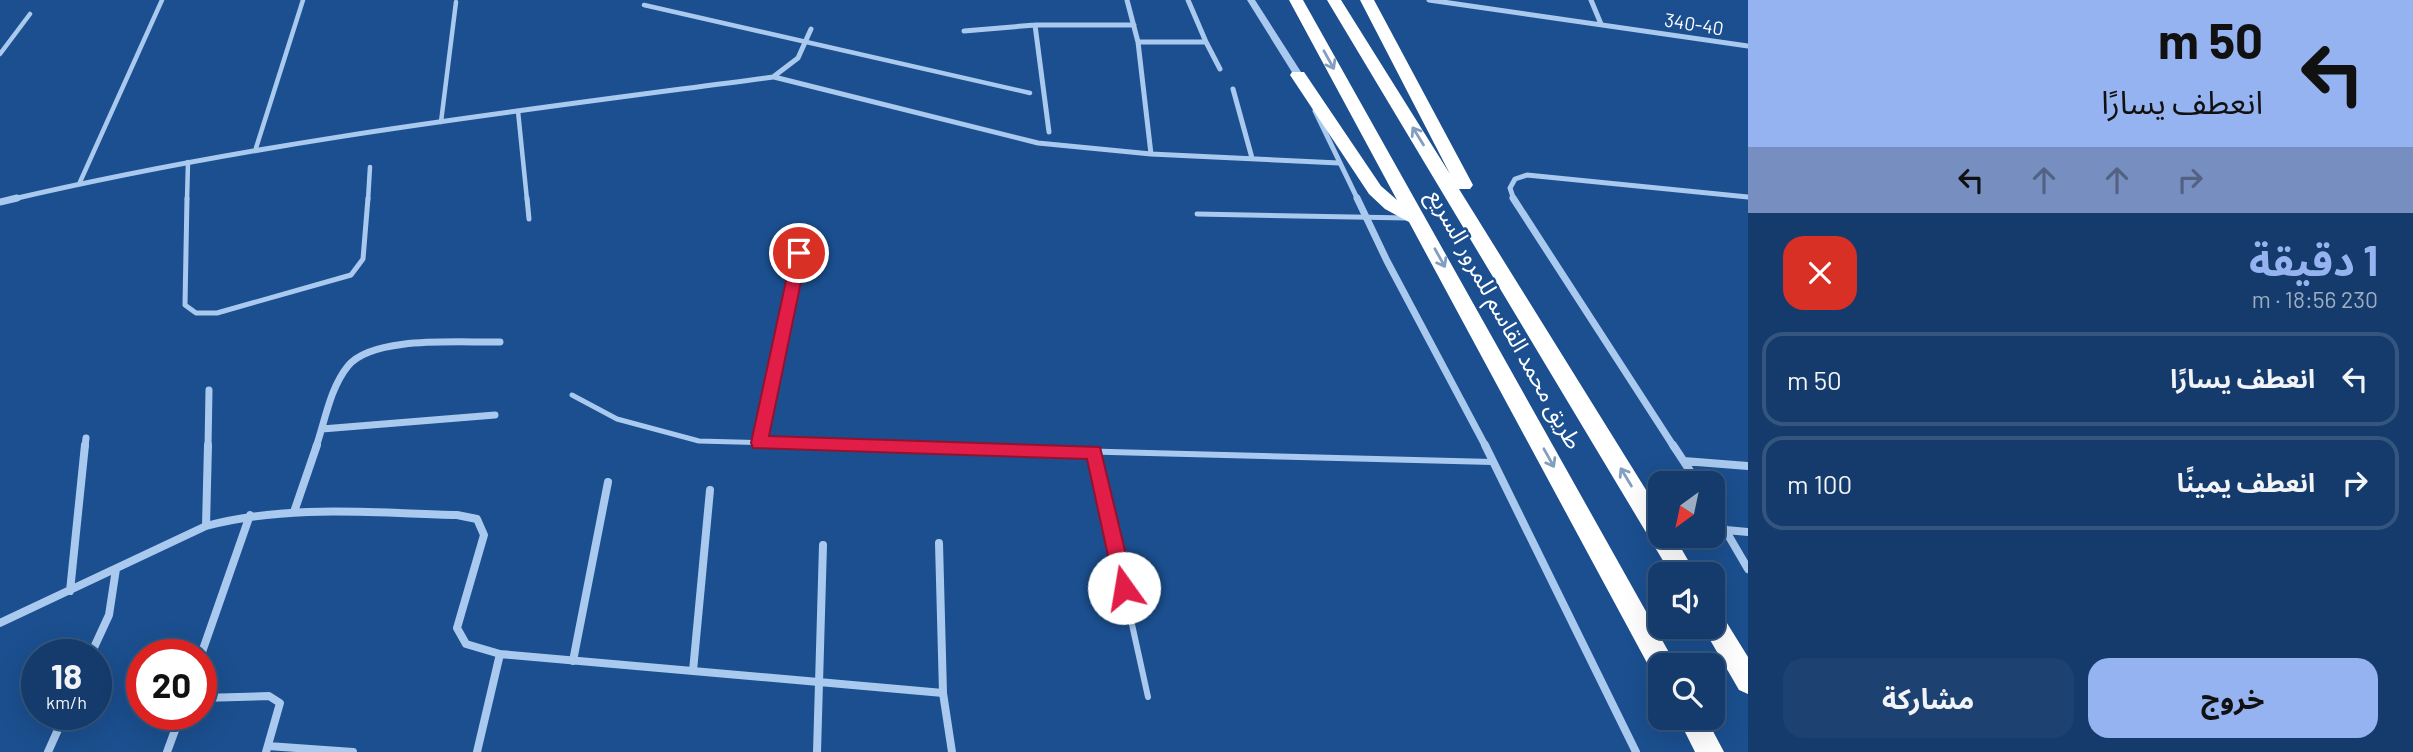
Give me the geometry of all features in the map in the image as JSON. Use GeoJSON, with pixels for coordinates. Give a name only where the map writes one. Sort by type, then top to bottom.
{"type":"FeatureCollection","features":[{"type":"Feature","properties":{"kind":"highway","name":"طريق محمد القاسم للمرور السريع"},"geometry":{"type":"LineString","coordinates":[[1296,0],[1655,653]]}},
{"type":"Feature","properties":{"kind":"highway","name":"طريق محمد القاسم للمرور السريع"},"geometry":{"type":"LineString","coordinates":[[1334,0],[1648,513]]}},
{"type":"Feature","properties":{"kind":"highway"},"geometry":{"type":"LineString","coordinates":[[1367,0],[1542,336]]}},
{"type":"Feature","properties":{"kind":"highway"},"geometry":{"type":"LineString","coordinates":[[1298,75],[1376,190],[1391,205],[1418,219]]}},
{"type":"Feature","properties":{"kind":"highway"},"geometry":{"type":"LineString","coordinates":[[1723,639],[1748,681]]}},
{"type":"Feature","properties":{"kind":"highway"},"geometry":{"type":"LineString","coordinates":[[1698,730],[1710,752]]}},
{"type":"Feature","properties":{"kind":"street"},"geometry":{"type":"LineString","coordinates":[[1127,0],[1138,42],[1151,154]]}},
{"type":"Feature","properties":{"kind":"street"},"geometry":{"type":"LineString","coordinates":[[1188,0],[1220,69]]}},
{"type":"Feature","properties":{"kind":"street"},"geometry":{"type":"LineString","coordinates":[[1251,0],[1298,75],[1365,216],[1458,390],[1636,752]]}},
{"type":"Feature","properties":{"kind":"street","name":"340-40"},"geometry":{"type":"LineString","coordinates":[[1429,0],[1748,47]]}},
{"type":"Feature","properties":{"kind":"street"},"geometry":{"type":"LineString","coordinates":[[1591,0],[1601,24]]}},
{"type":"Feature","properties":{"kind":"street"},"geometry":{"type":"LineString","coordinates":[[964,32],[1035,25],[1133,25]]}},
{"type":"Feature","properties":{"kind":"street"},"geometry":{"type":"LineString","coordinates":[[1035,25],[1049,132]]}},
{"type":"Feature","properties":{"kind":"street"},"geometry":{"type":"LineString","coordinates":[[0,203],[80,182],[256,148],[773,77],[789,70],[808,44],[811,29]]}},
{"type":"Feature","properties":{"kind":"street"},"geometry":{"type":"LineString","coordinates":[[1138,42],[1206,43]]}},
{"type":"Feature","properties":{"kind":"street"},"geometry":{"type":"LineString","coordinates":[[773,77],[1038,144],[1151,154],[1339,163]]}},
{"type":"Feature","properties":{"kind":"street"},"geometry":{"type":"LineString","coordinates":[[1233,89],[1252,158]]}},
{"type":"Feature","properties":{"kind":"street"},"geometry":{"type":"LineString","coordinates":[[1690,471],[1527,220],[1510,188],[1515,180],[1527,175],[1748,197]]}},
{"type":"Feature","properties":{"kind":"street"},"geometry":{"type":"LineString","coordinates":[[294,512],[338,381],[348,364],[372,349],[500,342]]}},
{"type":"Feature","properties":{"kind":"street"},"geometry":{"type":"LineString","coordinates":[[206,526],[209,390]]}},
{"type":"Feature","properties":{"kind":"street"},"geometry":{"type":"LineString","coordinates":[[321,429],[495,415]]}},
{"type":"Feature","properties":{"kind":"street"},"geometry":{"type":"LineString","coordinates":[[70,590],[86,439]]}},
{"type":"Feature","properties":{"kind":"street"},"geometry":{"type":"LineString","coordinates":[[1684,461],[1748,466]]}},
{"type":"Feature","properties":{"kind":"street"},"geometry":{"type":"LineString","coordinates":[[573,661],[608,482]]}},
{"type":"Feature","properties":{"kind":"street"},"geometry":{"type":"LineString","coordinates":[[693,671],[710,490]]}},
{"type":"Feature","properties":{"kind":"street"},"geometry":{"type":"LineString","coordinates":[[1,624],[206,526],[229,518],[294,512],[457,515],[477,519],[484,535],[457,628],[466,644],[499,653],[573,661],[943,693]]}},
{"type":"Feature","properties":{"kind":"street"},"geometry":{"type":"LineString","coordinates":[[207,639],[250,515]]}},
{"type":"Feature","properties":{"kind":"street"},"geometry":{"type":"LineString","coordinates":[[1726,530],[1748,532]]}},
{"type":"Feature","properties":{"kind":"street"},"geometry":{"type":"LineString","coordinates":[[1726,530],[1748,569]]}},
{"type":"Feature","properties":{"kind":"street"},"geometry":{"type":"LineString","coordinates":[[939,542],[943,693],[951,752]]}},
{"type":"Feature","properties":{"kind":"street"},"geometry":{"type":"LineString","coordinates":[[817,752],[823,545]]}},
{"type":"Feature","properties":{"kind":"street"},"geometry":{"type":"LineString","coordinates":[[98,639],[108,615],[116,569]]}},
{"type":"Feature","properties":{"kind":"street"},"geometry":{"type":"LineString","coordinates":[[477,752],[499,653]]}},
{"type":"Feature","properties":{"kind":"street"},"geometry":{"type":"LineString","coordinates":[[217,698],[269,696],[280,703],[267,749],[353,752]]}},
{"type":"Feature","properties":{"kind":"street"},"geometry":{"type":"LineString","coordinates":[[48,752],[58,730]]}},
{"type":"Feature","properties":{"kind":"street"},"geometry":{"type":"LineString","coordinates":[[167,752],[175,730]]}},
{"type":"Feature","properties":{"kind":"lane"},"geometry":{"type":"LineString","coordinates":[[80,182],[162,0]]}},
{"type":"Feature","properties":{"kind":"lane"},"geometry":{"type":"LineString","coordinates":[[256,148],[303,0]]}},
{"type":"Feature","properties":{"kind":"lane"},"geometry":{"type":"LineString","coordinates":[[441,122],[456,2]]}},
{"type":"Feature","properties":{"kind":"lane"},"geometry":{"type":"LineString","coordinates":[[644,5],[1030,93]]}},
{"type":"Feature","properties":{"kind":"lane"},"geometry":{"type":"LineString","coordinates":[[0,54],[30,14]]}},
{"type":"Feature","properties":{"kind":"lane"},"geometry":{"type":"LineString","coordinates":[[518,111],[528,219]]}},
{"type":"Feature","properties":{"kind":"lane"},"geometry":{"type":"LineString","coordinates":[[188,162],[185,304],[197,313],[217,313],[351,275],[363,259],[370,167]]}},
{"type":"Feature","properties":{"kind":"lane"},"geometry":{"type":"LineString","coordinates":[[1197,214],[1418,219]]}},
{"type":"Feature","properties":{"kind":"lane"},"geometry":{"type":"LineString","coordinates":[[759,443],[799,253]]}},
{"type":"Feature","properties":{"kind":"lane"},"geometry":{"type":"LineString","coordinates":[[572,395],[587,407],[626,424],[699,442],[1492,462]]}},
{"type":"Feature","properties":{"kind":"lane"},"geometry":{"type":"LineString","coordinates":[[1094,452],[1148,697]]}},
{"type":"Feature","properties":{"kind":"route"},"geometry":{"type":"LineString","coordinates":[[799,253],[759,443],[1094,452],[1124,588]]}}]}
